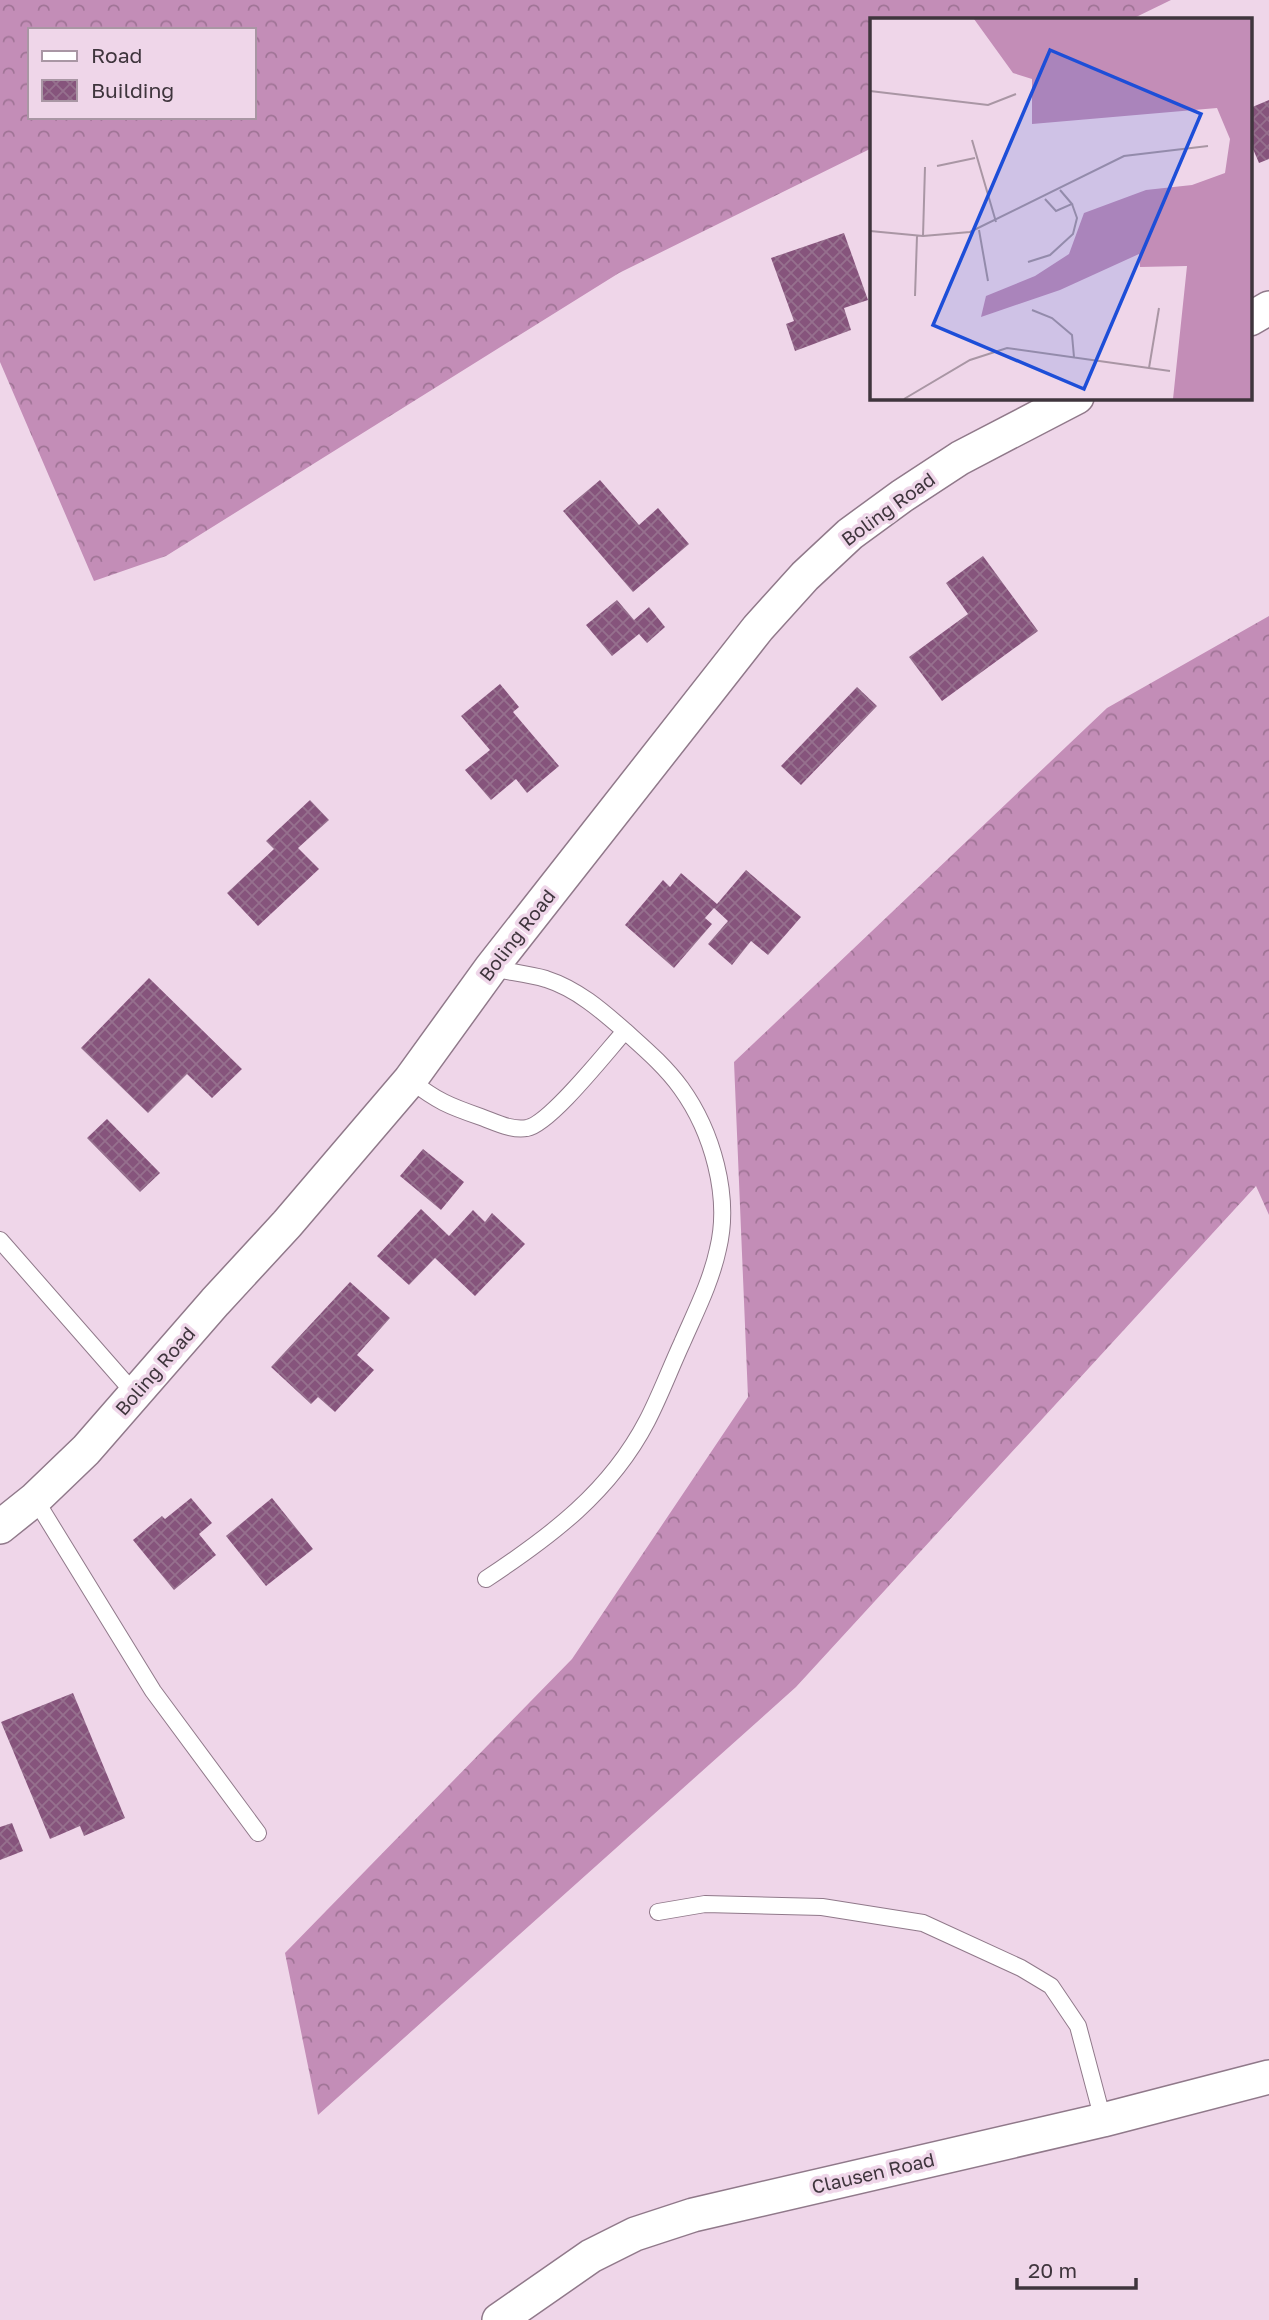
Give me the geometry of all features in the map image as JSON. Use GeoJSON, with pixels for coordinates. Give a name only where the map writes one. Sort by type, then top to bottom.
{"type":"FeatureCollection","features":[{"type":"Feature","properties":{"kind":"street"},"geometry":{"type":"LineString","coordinates":[[1252,318],[1269,308]]}},
{"type":"Feature","properties":{"kind":"street","name":"Boling Road"},"geometry":{"type":"LineString","coordinates":[[0,1527],[86,1450],[287,1224],[410,1080],[491,968],[749,639],[806,576],[850,534],[960,458],[1073,399]]}},
{"type":"Feature","properties":{"kind":"street","name":"Clausen Road"},"geometry":{"type":"LineString","coordinates":[[499,2320],[591,2256],[635,2234],[693,2215],[1102,2120],[1269,2077]]}},
{"type":"Feature","properties":{"kind":"lane"},"geometry":{"type":"LineString","coordinates":[[486,1579],[544,1541],[580,1509],[618,1467],[647,1422],[704,1293],[719,1248],[721,1210],[718,1180],[710,1148],[697,1114],[665,1069],[589,1000],[546,979],[491,968]]}},
{"type":"Feature","properties":{"kind":"lane"},"geometry":{"type":"LineString","coordinates":[[410,1080],[444,1105],[513,1128],[527,1128],[539,1124],[625,1031]]}},
{"type":"Feature","properties":{"kind":"lane"},"geometry":{"type":"LineString","coordinates":[[0,1240],[135,1394]]}},
{"type":"Feature","properties":{"kind":"lane"},"geometry":{"type":"LineString","coordinates":[[34,1499],[153,1691],[258,1833]]}},
{"type":"Feature","properties":{"kind":"lane"},"geometry":{"type":"LineString","coordinates":[[658,1912],[705,1904],[822,1907],[923,1923],[1021,1968],[1051,1986],[1078,2026],[1102,2120]]}},
{"type":"Feature","properties":{"kind":"green space"},"geometry":{"type":"Polygon","coordinates":[[[0,0],[1171,0],[1134,18],[870,18],[870,149],[619,273],[166,556],[94,581],[0,362],[0,0]]]}},
{"type":"Feature","properties":{"kind":"green space"},"geometry":{"type":"Polygon","coordinates":[[[1269,616],[1269,1215],[1256,1186],[796,1687],[318,2115],[285,1953],[572,1659],[748,1397],[734,1062],[1107,708],[1269,616]]]}},
{"type":"Feature","properties":{"kind":"building"},"geometry":{"type":"Polygon","coordinates":[[[1269,100],[1269,159],[1259,163],[1252,147],[1252,107],[1269,100]]]}},
{"type":"Feature","properties":{"kind":"building"},"geometry":{"type":"Polygon","coordinates":[[[844,233],[868,300],[844,308],[851,330],[795,351],[786,324],[794,321],[771,258],[844,233]]]}},
{"type":"Feature","properties":{"kind":"building"},"geometry":{"type":"Polygon","coordinates":[[[600,480],[639,525],[658,508],[689,544],[633,592],[563,511],[600,480]]]}},
{"type":"Feature","properties":{"kind":"building"},"geometry":{"type":"Polygon","coordinates":[[[983,556],[1038,631],[942,701],[909,657],[968,614],[946,583],[983,556]]]}},
{"type":"Feature","properties":{"kind":"building"},"geometry":{"type":"Polygon","coordinates":[[[617,600],[634,620],[649,607],[665,627],[647,643],[639,634],[612,656],[586,625],[617,600]]]}},
{"type":"Feature","properties":{"kind":"building"},"geometry":{"type":"Polygon","coordinates":[[[500,684],[519,707],[513,712],[559,766],[527,793],[516,779],[491,800],[465,770],[490,750],[461,716],[500,684]]]}},
{"type":"Feature","properties":{"kind":"building"},"geometry":{"type":"Polygon","coordinates":[[[857,687],[877,706],[801,785],[781,766],[857,687]]]}},
{"type":"Feature","properties":{"kind":"building"},"geometry":{"type":"Polygon","coordinates":[[[310,800],[329,820],[298,848],[319,869],[258,926],[227,893],[274,849],[266,841],[310,800]]]}},
{"type":"Feature","properties":{"kind":"building"},"geometry":{"type":"Polygon","coordinates":[[[746,870],[801,917],[768,955],[751,941],[732,965],[708,944],[728,921],[714,908],[705,918],[712,924],[674,968],[625,925],[663,880],[670,887],[681,873],[717,904],[746,870]]]}},
{"type":"Feature","properties":{"kind":"building"},"geometry":{"type":"Polygon","coordinates":[[[149,978],[242,1069],[212,1098],[187,1074],[148,1113],[81,1048],[149,978]]]}},
{"type":"Feature","properties":{"kind":"building"},"geometry":{"type":"Polygon","coordinates":[[[107,1119],[160,1173],[140,1192],[87,1138],[107,1119]]]}},
{"type":"Feature","properties":{"kind":"building"},"geometry":{"type":"Polygon","coordinates":[[[423,1149],[464,1182],[441,1210],[400,1176],[423,1149]]]}},
{"type":"Feature","properties":{"kind":"building"},"geometry":{"type":"Polygon","coordinates":[[[421,1209],[449,1236],[473,1210],[485,1222],[492,1213],[525,1244],[475,1296],[435,1258],[409,1285],[377,1256],[421,1209]]]}},
{"type":"Feature","properties":{"kind":"building"},"geometry":{"type":"Polygon","coordinates":[[[350,1282],[390,1318],[357,1355],[374,1370],[335,1412],[318,1397],[311,1404],[271,1367],[350,1282]]]}},
{"type":"Feature","properties":{"kind":"building"},"geometry":{"type":"Polygon","coordinates":[[[191,1498],[212,1523],[199,1534],[216,1555],[174,1590],[133,1540],[162,1516],[165,1519],[191,1498]]]}},
{"type":"Feature","properties":{"kind":"building"},"geometry":{"type":"Polygon","coordinates":[[[272,1498],[313,1549],[266,1586],[226,1536],[272,1498]]]}},
{"type":"Feature","properties":{"kind":"building"},"geometry":{"type":"Polygon","coordinates":[[[73,1693],[125,1818],[84,1836],[80,1826],[50,1839],[1,1722],[73,1693]]]}},
{"type":"Feature","properties":{"kind":"building"},"geometry":{"type":"Polygon","coordinates":[[[12,1823],[23,1851],[0,1860],[0,1827],[12,1823]]]}}]}
